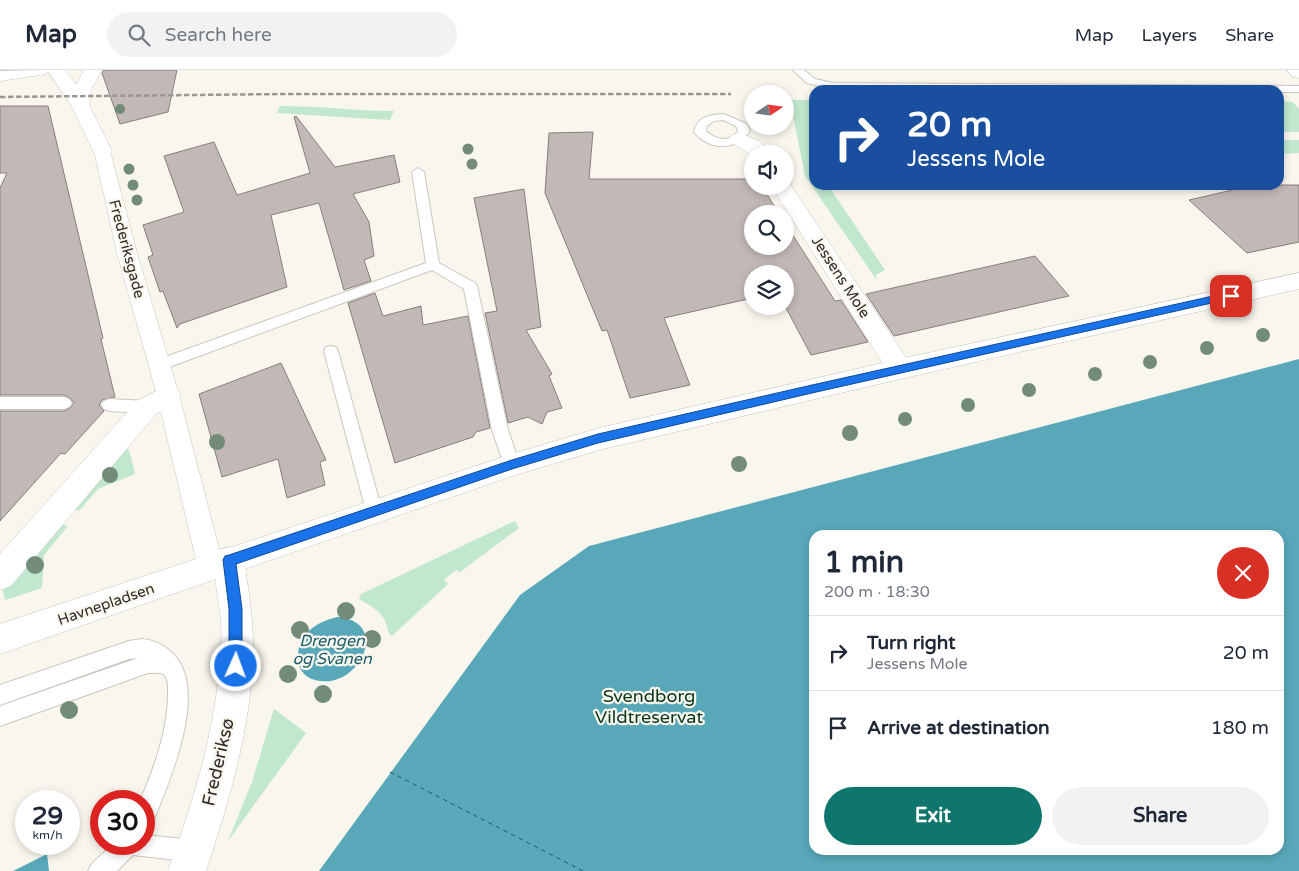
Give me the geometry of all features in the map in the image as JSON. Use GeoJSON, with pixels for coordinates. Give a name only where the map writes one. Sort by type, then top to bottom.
{"type":"FeatureCollection","features":[{"type":"Feature","properties":{"kind":"street"},"geometry":{"type":"LineString","coordinates":[[0,76],[40,70]]}},
{"type":"Feature","properties":{"kind":"street","name":"Frederiksgade"},"geometry":{"type":"LineString","coordinates":[[56,70],[80,105],[102,151],[127,253],[159,365],[158,401],[220,564]]}},
{"type":"Feature","properties":{"kind":"street"},"geometry":{"type":"LineString","coordinates":[[80,105],[82,90],[93,70]]}},
{"type":"Feature","properties":{"kind":"street"},"geometry":{"type":"LineString","coordinates":[[1296,70],[1299,73]]}},
{"type":"Feature","properties":{"kind":"street"},"geometry":{"type":"LineString","coordinates":[[739,139],[752,145]]}},
{"type":"Feature","properties":{"kind":"street","name":"Jessens Mole"},"geometry":{"type":"LineString","coordinates":[[787,195],[900,369]]}},
{"type":"Feature","properties":{"kind":"street"},"geometry":{"type":"LineString","coordinates":[[220,564],[512,464],[598,439],[900,369],[1299,281]]}},
{"type":"Feature","properties":{"kind":"street"},"geometry":{"type":"LineString","coordinates":[[0,576],[158,401]]}},
{"type":"Feature","properties":{"kind":"street","name":"Havnepladsen"},"geometry":{"type":"LineString","coordinates":[[0,639],[220,564]]}},
{"type":"Feature","properties":{"kind":"street","name":"Frederiksø"},"geometry":{"type":"LineString","coordinates":[[191,861],[221,763],[236,666],[236,609],[220,564]]}},
{"type":"Feature","properties":{"kind":"lane"},"geometry":{"type":"LineString","coordinates":[[798,70],[811,81],[825,85]]}},
{"type":"Feature","properties":{"kind":"lane"},"geometry":{"type":"LineString","coordinates":[[1284,89],[1299,89]]}},
{"type":"Feature","properties":{"kind":"lane"},"geometry":{"type":"LineString","coordinates":[[418,172],[433,265]]}},
{"type":"Feature","properties":{"kind":"lane"},"geometry":{"type":"LineString","coordinates":[[159,365],[433,265],[470,286],[500,430],[512,464]]}},
{"type":"Feature","properties":{"kind":"lane"},"geometry":{"type":"LineString","coordinates":[[330,351],[374,511]]}},
{"type":"Feature","properties":{"kind":"lane"},"geometry":{"type":"LineString","coordinates":[[109,405],[158,401]]}},
{"type":"Feature","properties":{"kind":"lane"},"geometry":{"type":"LineString","coordinates":[[0,403],[64,403]]}},
{"type":"Feature","properties":{"kind":"lane"},"geometry":{"type":"LineString","coordinates":[[0,695],[129,650],[144,648],[154,650],[163,655],[174,670],[178,699],[174,733],[165,764],[154,790]]}},
{"type":"Feature","properties":{"kind":"lane"},"geometry":{"type":"LineString","coordinates":[[0,716],[148,664],[165,664],[174,670]]}},
{"type":"Feature","properties":{"kind":"lane"},"geometry":{"type":"LineString","coordinates":[[155,851],[191,861]]}},
{"type":"Feature","properties":{"kind":"lane"},"geometry":{"type":"LineString","coordinates":[[99,871],[118,855]]}},
{"type":"Feature","properties":{"kind":"green space"},"geometry":{"type":"Polygon","coordinates":[[[794,100],[809,100],[809,182],[805,176],[794,120],[794,100]]]}},
{"type":"Feature","properties":{"kind":"green space"},"geometry":{"type":"Polygon","coordinates":[[[1284,101],[1293,102],[1299,109],[1299,132],[1284,132],[1284,101]]]}},
{"type":"Feature","properties":{"kind":"green space"},"geometry":{"type":"Polygon","coordinates":[[[280,106],[394,111],[390,120],[277,113],[280,106]]]}},
{"type":"Feature","properties":{"kind":"green space"},"geometry":{"type":"Polygon","coordinates":[[[1284,140],[1299,140],[1299,153],[1284,154],[1284,140]]]}},
{"type":"Feature","properties":{"kind":"green space"},"geometry":{"type":"Polygon","coordinates":[[[815,190],[831,190],[885,270],[876,275],[876,279],[815,190]]]}},
{"type":"Feature","properties":{"kind":"green space"},"geometry":{"type":"Polygon","coordinates":[[[125,448],[129,450],[135,474],[98,489],[79,511],[72,509],[125,448]]]}},
{"type":"Feature","properties":{"kind":"green space"},"geometry":{"type":"Polygon","coordinates":[[[515,521],[519,528],[460,572],[456,570],[444,580],[448,584],[392,636],[380,614],[359,599],[361,594],[515,521]]]}},
{"type":"Feature","properties":{"kind":"green space"},"geometry":{"type":"Polygon","coordinates":[[[59,524],[68,526],[44,555],[42,588],[5,600],[3,591],[6,584],[59,524]]]}},
{"type":"Feature","properties":{"kind":"green space"},"geometry":{"type":"Polygon","coordinates":[[[274,709],[306,733],[228,841],[252,782],[274,709]]]}},
{"type":"Feature","properties":{"kind":"water","name":"Svendborg Vildtreservat"},"geometry":{"type":"Polygon","coordinates":[[[1299,359],[1299,871],[319,871],[520,595],[589,546],[1299,359]]]}},
{"type":"Feature","properties":{"kind":"water","name":"Drengen og Svanen"},"geometry":{"type":"Polygon","coordinates":[[[337,617],[354,621],[363,630],[366,642],[363,654],[356,666],[344,676],[331,681],[315,680],[308,677],[299,666],[298,653],[300,646],[307,633],[314,627],[337,617]]]}},
{"type":"Feature","properties":{"kind":"water"},"geometry":{"type":"Polygon","coordinates":[[[45,855],[47,855],[49,871],[13,871],[45,855]]]}},
{"type":"Feature","properties":{"kind":"building"},"geometry":{"type":"Polygon","coordinates":[[[104,70],[177,70],[168,112],[120,124],[102,73],[104,70]]]}},
{"type":"Feature","properties":{"kind":"building"},"geometry":{"type":"Polygon","coordinates":[[[0,106],[48,106],[103,338],[101,339],[115,397],[102,400],[99,405],[104,411],[65,454],[61,453],[0,521],[0,411],[64,411],[74,403],[64,395],[0,395],[0,188],[7,173],[0,173],[0,106]]]}},
{"type":"Feature","properties":{"kind":"building"},"geometry":{"type":"Polygon","coordinates":[[[296,116],[335,167],[394,155],[400,182],[353,194],[369,222],[374,256],[364,260],[371,281],[344,290],[319,203],[271,215],[287,287],[180,324],[177,328],[163,291],[160,292],[148,257],[153,255],[143,225],[184,212],[164,156],[214,142],[237,195],[310,173],[294,117],[296,116]]]}},
{"type":"Feature","properties":{"kind":"building"},"geometry":{"type":"Polygon","coordinates":[[[593,132],[589,179],[744,179],[744,195],[767,195],[774,205],[744,205],[744,255],[794,255],[794,237],[835,301],[841,300],[868,342],[811,355],[790,315],[794,315],[794,265],[744,265],[744,300],[664,318],[690,385],[630,398],[607,330],[602,331],[545,193],[549,133],[593,132]]]}},
{"type":"Feature","properties":{"kind":"building"},"geometry":{"type":"Polygon","coordinates":[[[1284,185],[1299,185],[1299,242],[1247,253],[1189,200],[1232,190],[1284,190],[1284,185]]]}},
{"type":"Feature","properties":{"kind":"building"},"geometry":{"type":"Polygon","coordinates":[[[524,189],[541,327],[526,330],[552,374],[549,376],[562,408],[547,412],[542,424],[528,417],[508,423],[485,313],[497,311],[474,198],[524,189]]]}},
{"type":"Feature","properties":{"kind":"building"},"geometry":{"type":"Polygon","coordinates":[[[1035,256],[1069,296],[894,336],[866,294],[1035,256]]]}},
{"type":"Feature","properties":{"kind":"building"},"geometry":{"type":"Polygon","coordinates":[[[375,293],[383,316],[421,306],[423,325],[468,316],[490,428],[476,432],[473,437],[395,463],[348,303],[375,293]]]}},
{"type":"Feature","properties":{"kind":"building"},"geometry":{"type":"Polygon","coordinates":[[[281,363],[326,460],[320,462],[325,485],[287,498],[278,459],[222,477],[199,394],[281,363]]]}},
{"type":"Feature","properties":{"kind":"ferry route"},"geometry":{"type":"LineString","coordinates":[[390,772],[583,871]]}},
{"type":"Feature","properties":{"kind":"railway"},"geometry":{"type":"LineString","coordinates":[[0,97],[287,94],[731,94]]}},
{"type":"Feature","properties":{"kind":"route"},"geometry":{"type":"LineString","coordinates":[[236,666],[236,609],[229,560],[512,464],[598,439],[719,410],[1231,296]]}}]}
